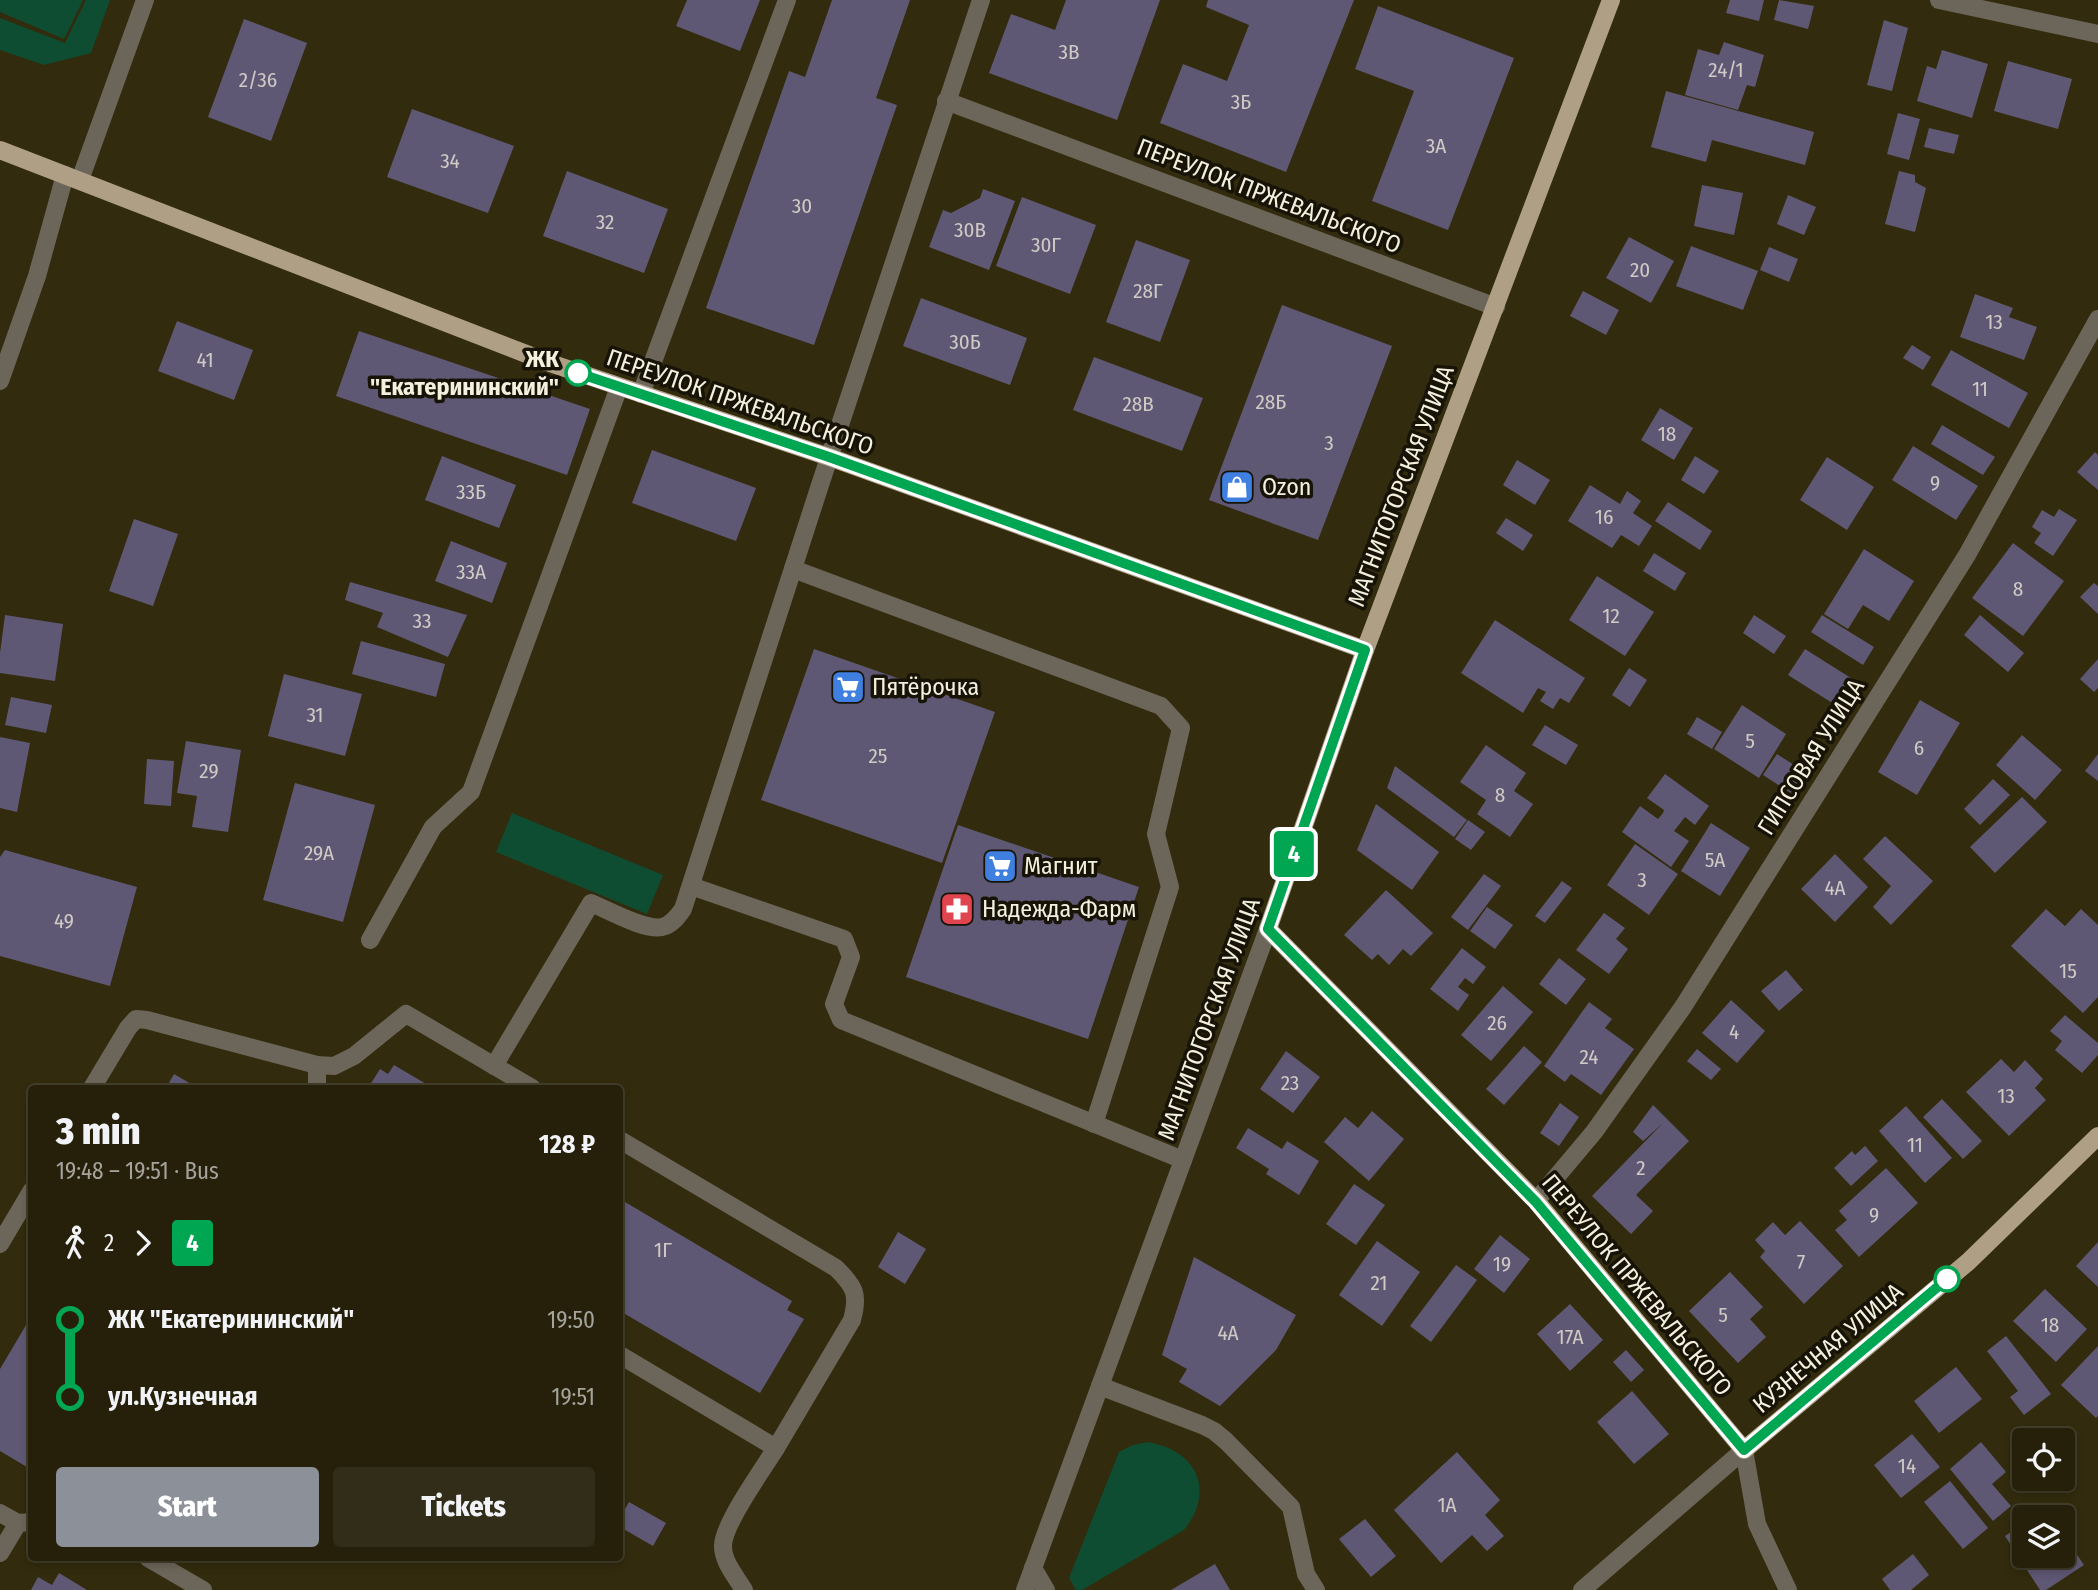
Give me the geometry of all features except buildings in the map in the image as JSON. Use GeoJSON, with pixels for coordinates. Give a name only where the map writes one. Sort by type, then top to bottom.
{"type":"FeatureCollection","features":[{"type":"Feature","properties":{"kind":"main road","name":"МАГНИТОГОРСКАЯ УЛИЦА"},"geometry":{"type":"LineString","coordinates":[[1268,929],[1365,650],[1611,0]]}},
{"type":"Feature","properties":{"kind":"main road","name":"ПЕРЕУЛОК ПРЖЕВАЛЬСКОГО"},"geometry":{"type":"LineString","coordinates":[[0,150],[547,362],[829,457],[1365,650]]}},
{"type":"Feature","properties":{"kind":"main road","name":"ПЕРЕУЛОК ПРЖЕВАЛЬСКОГО"},"geometry":{"type":"LineString","coordinates":[[1268,929],[1536,1202],[1744,1450]]}},
{"type":"Feature","properties":{"kind":"main road","name":"КУЗНЕЧНАЯ УЛИЦА"},"geometry":{"type":"LineString","coordinates":[[1744,1450],[1968,1262],[2098,1136]]}},
{"type":"Feature","properties":{"kind":"street"},"geometry":{"type":"LineString","coordinates":[[0,381],[72,177],[145,0]]}},
{"type":"Feature","properties":{"kind":"street"},"geometry":{"type":"LineString","coordinates":[[641,394],[787,0]]}},
{"type":"Feature","properties":{"kind":"street"},"geometry":{"type":"LineString","coordinates":[[494,1066],[592,903],[649,927],[662,927],[674,921],[683,909],[946,100],[981,0]]}},
{"type":"Feature","properties":{"kind":"street"},"geometry":{"type":"LineString","coordinates":[[1939,0],[2098,34]]}},
{"type":"Feature","properties":{"kind":"street","name":"ПЕРЕУЛОК ПРЖЕВАЛЬСКОГО"},"geometry":{"type":"LineString","coordinates":[[946,100],[1496,307]]}},
{"type":"Feature","properties":{"kind":"street","name":"ГИПСОВАЯ УЛИЦА"},"geometry":{"type":"LineString","coordinates":[[1536,1202],[1594,1132],[1683,1007],[1967,555],[2098,319]]}},
{"type":"Feature","properties":{"kind":"street"},"geometry":{"type":"LineString","coordinates":[[370,940],[433,827],[471,792],[619,387]]}},
{"type":"Feature","properties":{"kind":"street"},"geometry":{"type":"LineString","coordinates":[[793,569],[1161,706],[1181,728],[1156,834],[1170,887],[1094,1124]]}},
{"type":"Feature","properties":{"kind":"street"},"geometry":{"type":"LineString","coordinates":[[691,886],[844,939],[851,957],[834,1004],[841,1020],[1183,1160]]}},
{"type":"Feature","properties":{"kind":"street","name":"МАГНИТОГОРСКАЯ УЛИЦА"},"geometry":{"type":"LineString","coordinates":[[1025,1590],[1268,929]]}},
{"type":"Feature","properties":{"kind":"street"},"geometry":{"type":"LineString","coordinates":[[94,1085],[136,1019],[317,1065],[334,1066],[354,1056],[406,1014],[527,1085]]}},
{"type":"Feature","properties":{"kind":"street"},"geometry":{"type":"LineString","coordinates":[[317,1065],[317,1085]]}},
{"type":"Feature","properties":{"kind":"street"},"geometry":{"type":"LineString","coordinates":[[623,1142],[836,1268],[852,1284],[857,1303],[852,1320],[729,1527],[723,1546],[728,1563],[744,1590]]}},
{"type":"Feature","properties":{"kind":"street"},"geometry":{"type":"LineString","coordinates":[[0,1244],[28,1197]]}},
{"type":"Feature","properties":{"kind":"street"},"geometry":{"type":"LineString","coordinates":[[623,1357],[776,1448]]}},
{"type":"Feature","properties":{"kind":"street"},"geometry":{"type":"LineString","coordinates":[[1100,1386],[1202,1425],[1226,1441],[1291,1507],[1306,1574],[1316,1590]]}},
{"type":"Feature","properties":{"kind":"street"},"geometry":{"type":"LineString","coordinates":[[1744,1450],[1757,1524],[1788,1590]]}},
{"type":"Feature","properties":{"kind":"street","name":"КУЗНЕЧНАЯ УЛИЦА"},"geometry":{"type":"LineString","coordinates":[[1582,1590],[1744,1450]]}},
{"type":"Feature","properties":{"kind":"street"},"geometry":{"type":"LineString","coordinates":[[0,1513],[24,1523],[0,1553]]}},
{"type":"Feature","properties":{"kind":"street"},"geometry":{"type":"LineString","coordinates":[[153,1561],[203,1590]]}},
{"type":"Feature","properties":{"kind":"street"},"geometry":{"type":"LineString","coordinates":[[1033,1568],[1046,1590]]}},
{"type":"Feature","properties":{"kind":"green space"},"geometry":{"type":"Polygon","coordinates":[[[0,0],[83,0],[64,39],[0,12],[0,0]]]}},
{"type":"Feature","properties":{"kind":"green space"},"geometry":{"type":"Polygon","coordinates":[[[86,0],[110,0],[91,53],[44,65],[0,50],[0,18],[65,43],[86,0]]]}},
{"type":"Feature","properties":{"kind":"green space"},"geometry":{"type":"Polygon","coordinates":[[[512,813],[663,875],[647,914],[496,852],[512,813]]]}},
{"type":"Feature","properties":{"kind":"green space"},"geometry":{"type":"Polygon","coordinates":[[[1148,1442],[1165,1446],[1178,1454],[1189,1463],[1196,1474],[1199,1500],[1194,1515],[1184,1530],[1082,1590],[1076,1590],[1069,1578],[1119,1452],[1148,1442]]]}},
{"type":"Feature","properties":{"kind":"bus line","name":"4"},"geometry":{"type":"LineString","coordinates":[[578,373],[829,457],[1365,650],[1268,929],[1536,1202],[1744,1450],[1947,1279]]}},
{"type":"Feature","properties":{"kind":"place","name":"ЖК \"Екатерининский\""},"geometry":{"type":"Point","coordinates":[578,373]}},
{"type":"Feature","properties":{"kind":"place","name":"Ozon"},"geometry":{"type":"Point","coordinates":[1237,487]}},
{"type":"Feature","properties":{"kind":"place","name":"Пятёрочка"},"geometry":{"type":"Point","coordinates":[848,687]}},
{"type":"Feature","properties":{"kind":"place","name":"Магнит"},"geometry":{"type":"Point","coordinates":[1000,866]}},
{"type":"Feature","properties":{"kind":"place","name":"Надежда-Фарм"},"geometry":{"type":"Point","coordinates":[957,909]}}]}
